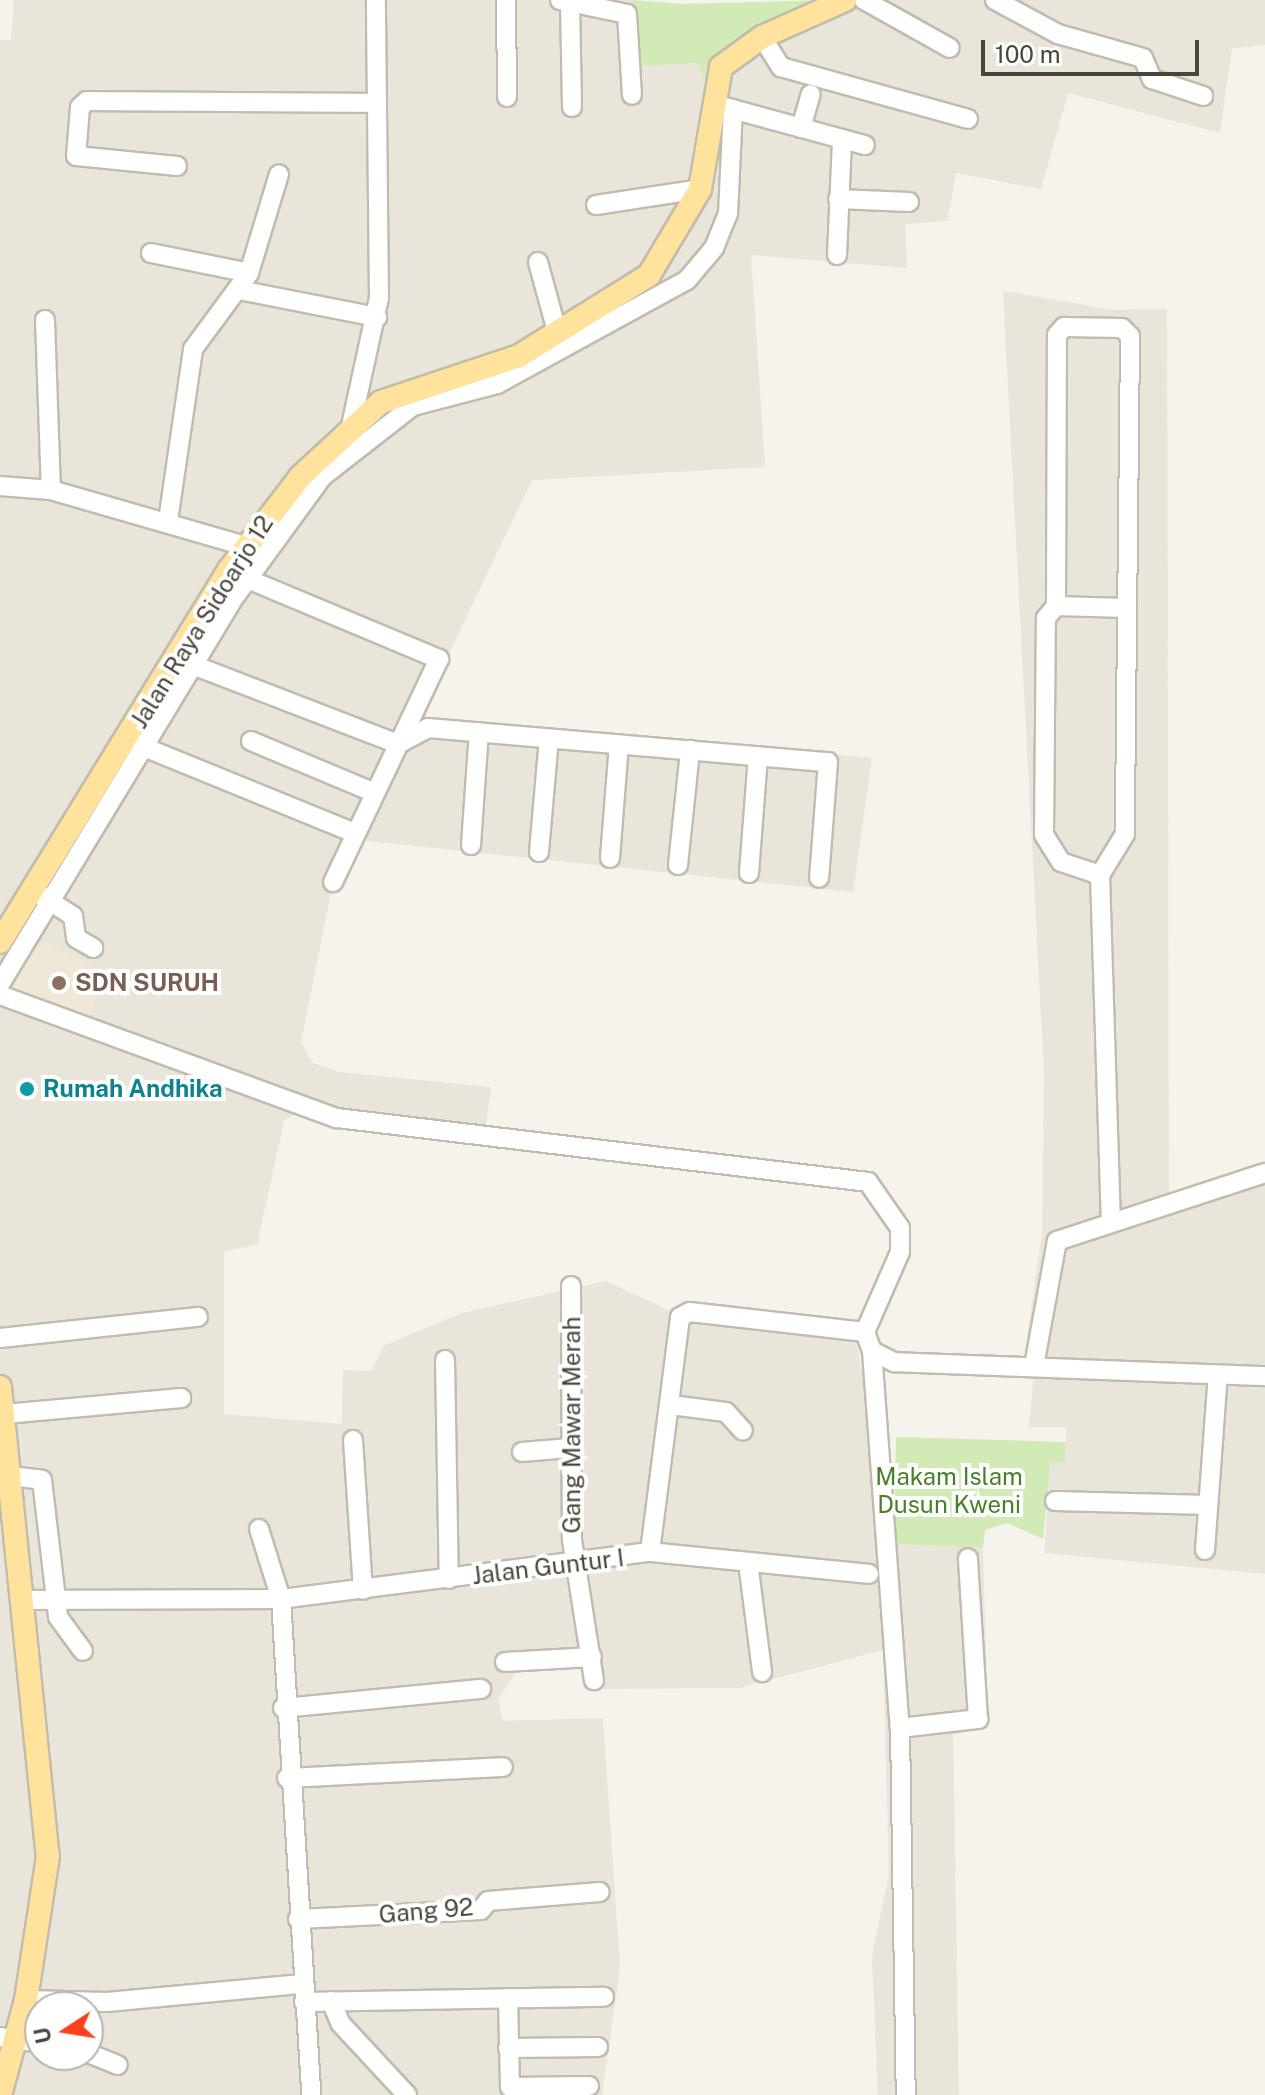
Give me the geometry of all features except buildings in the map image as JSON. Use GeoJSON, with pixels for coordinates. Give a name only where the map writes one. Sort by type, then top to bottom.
{"type":"FeatureCollection","features":[{"type":"Feature","properties":{"kind":"main road","name":"Jalan Raya Sidoarjo 12"},"geometry":{"type":"LineString","coordinates":[[0,942],[43,896],[137,745],[238,575],[245,546],[351,426],[401,392],[454,388],[558,335],[649,275],[700,189],[723,106],[721,67],[861,3]]}},
{"type":"Feature","properties":{"kind":"main road"},"geometry":{"type":"LineString","coordinates":[[0,1387],[15,1413],[4,1450],[20,1476],[37,1600],[48,1856],[36,1991]]}},
{"type":"Feature","properties":{"kind":"main road"},"geometry":{"type":"LineString","coordinates":[[0,2095],[23,2040]]}},
{"type":"Feature","properties":{"kind":"street"},"geometry":{"type":"LineString","coordinates":[[351,426],[377,317],[376,0]]}},
{"type":"Feature","properties":{"kind":"street"},"geometry":{"type":"LineString","coordinates":[[506,0],[507,97]]}},
{"type":"Feature","properties":{"kind":"street"},"geometry":{"type":"LineString","coordinates":[[995,0],[1058,34],[1143,58],[1152,79],[1203,96]]}},
{"type":"Feature","properties":{"kind":"street"},"geometry":{"type":"LineString","coordinates":[[572,107],[565,1],[627,14],[632,95]]}},
{"type":"Feature","properties":{"kind":"street"},"geometry":{"type":"LineString","coordinates":[[861,3],[950,48]]}},
{"type":"Feature","properties":{"kind":"street"},"geometry":{"type":"LineString","coordinates":[[765,45],[781,67],[968,119]]}},
{"type":"Feature","properties":{"kind":"street"},"geometry":{"type":"LineString","coordinates":[[801,128],[811,94]]}},
{"type":"Feature","properties":{"kind":"street"},"geometry":{"type":"LineString","coordinates":[[177,166],[76,156],[83,103],[376,103]]}},
{"type":"Feature","properties":{"kind":"street"},"geometry":{"type":"LineString","coordinates":[[354,833],[137,745],[193,665],[238,575],[341,460],[407,410],[454,388],[497,384],[653,302],[699,268],[728,214],[723,106],[865,145]]}},
{"type":"Feature","properties":{"kind":"street"},"geometry":{"type":"LineString","coordinates":[[837,255],[842,139]]}},
{"type":"Feature","properties":{"kind":"street"},"geometry":{"type":"LineString","coordinates":[[168,521],[193,349],[249,273],[279,174]]}},
{"type":"Feature","properties":{"kind":"street"},"geometry":{"type":"LineString","coordinates":[[596,205],[700,189]]}},
{"type":"Feature","properties":{"kind":"street"},"geometry":{"type":"LineString","coordinates":[[838,199],[909,202]]}},
{"type":"Feature","properties":{"kind":"street"},"geometry":{"type":"LineString","coordinates":[[151,253],[249,273]]}},
{"type":"Feature","properties":{"kind":"street"},"geometry":{"type":"LineString","coordinates":[[538,262],[558,335]]}},
{"type":"Feature","properties":{"kind":"street"},"geometry":{"type":"LineString","coordinates":[[239,290],[377,317]]}},
{"type":"Feature","properties":{"kind":"street"},"geometry":{"type":"LineString","coordinates":[[45,320],[51,490]]}},
{"type":"Feature","properties":{"kind":"street"},"geometry":{"type":"LineString","coordinates":[[1100,875],[1061,862],[1044,835],[1046,618],[1056,606],[1057,335],[1064,327],[1122,328],[1130,336],[1125,834],[1100,875],[1111,1219]]}},
{"type":"Feature","properties":{"kind":"street"},"geometry":{"type":"LineString","coordinates":[[0,486],[51,490],[168,521],[245,546]]}},
{"type":"Feature","properties":{"kind":"street"},"geometry":{"type":"LineString","coordinates":[[238,575],[438,656],[333,882]]}},
{"type":"Feature","properties":{"kind":"street"},"geometry":{"type":"LineString","coordinates":[[1056,606],[1127,608]]}},
{"type":"Feature","properties":{"kind":"street"},"geometry":{"type":"LineString","coordinates":[[193,665],[398,744],[428,728],[828,762],[819,878]]}},
{"type":"Feature","properties":{"kind":"street"},"geometry":{"type":"LineString","coordinates":[[471,845],[479,732]]}},
{"type":"Feature","properties":{"kind":"street"},"geometry":{"type":"LineString","coordinates":[[539,852],[549,738]]}},
{"type":"Feature","properties":{"kind":"street"},"geometry":{"type":"LineString","coordinates":[[251,741],[373,792]]}},
{"type":"Feature","properties":{"kind":"street"},"geometry":{"type":"LineString","coordinates":[[610,858],[619,744]]}},
{"type":"Feature","properties":{"kind":"street"},"geometry":{"type":"LineString","coordinates":[[678,865],[690,750]]}},
{"type":"Feature","properties":{"kind":"street"},"geometry":{"type":"LineString","coordinates":[[749,873],[758,756]]}},
{"type":"Feature","properties":{"kind":"street"},"geometry":{"type":"LineString","coordinates":[[0,984],[43,896],[73,916],[76,938],[93,948]]}},
{"type":"Feature","properties":{"kind":"street"},"geometry":{"type":"LineString","coordinates":[[0,995],[349,1121],[868,1182],[897,1216],[901,1241],[865,1332],[872,1351],[900,1728],[906,2095]]}},
{"type":"Feature","properties":{"kind":"street"},"geometry":{"type":"LineString","coordinates":[[1034,1366],[1053,1245],[1111,1219],[1265,1173]]}},
{"type":"Feature","properties":{"kind":"street","name":"Gang Mawar Merah"},"geometry":{"type":"LineString","coordinates":[[571,1286],[570,1448],[575,1564],[594,1680]]}},
{"type":"Feature","properties":{"kind":"street","name":"Jalan Guntur I"},"geometry":{"type":"LineString","coordinates":[[37,1600],[281,1599],[575,1564],[650,1552],[671,1405],[677,1323],[684,1314],[865,1332]]}},
{"type":"Feature","properties":{"kind":"street"},"geometry":{"type":"LineString","coordinates":[[6,1337],[198,1317]]}},
{"type":"Feature","properties":{"kind":"street"},"geometry":{"type":"LineString","coordinates":[[872,1351],[894,1362],[1265,1376]]}},
{"type":"Feature","properties":{"kind":"street"},"geometry":{"type":"LineString","coordinates":[[445,1360],[449,1579]]}},
{"type":"Feature","properties":{"kind":"street"},"geometry":{"type":"LineString","coordinates":[[1205,1550],[1218,1375]]}},
{"type":"Feature","properties":{"kind":"street"},"geometry":{"type":"LineString","coordinates":[[15,1413],[181,1398]]}},
{"type":"Feature","properties":{"kind":"street"},"geometry":{"type":"LineString","coordinates":[[671,1405],[726,1412],[743,1431]]}},
{"type":"Feature","properties":{"kind":"street"},"geometry":{"type":"LineString","coordinates":[[353,1440],[363,1590]]}},
{"type":"Feature","properties":{"kind":"street"},"geometry":{"type":"LineString","coordinates":[[522,1452],[570,1448]]}},
{"type":"Feature","properties":{"kind":"street"},"geometry":{"type":"LineString","coordinates":[[20,1476],[43,1484],[37,1600],[83,1651]]}},
{"type":"Feature","properties":{"kind":"street"},"geometry":{"type":"LineString","coordinates":[[1055,1501],[1208,1505]]}},
{"type":"Feature","properties":{"kind":"street"},"geometry":{"type":"LineString","coordinates":[[259,1529],[281,1599],[287,1778],[311,2095]]}},
{"type":"Feature","properties":{"kind":"street"},"geometry":{"type":"LineString","coordinates":[[650,1552],[869,1574]]}},
{"type":"Feature","properties":{"kind":"street"},"geometry":{"type":"LineString","coordinates":[[900,1728],[978,1719],[968,1558]]}},
{"type":"Feature","properties":{"kind":"street"},"geometry":{"type":"LineString","coordinates":[[748,1562],[762,1672]]}},
{"type":"Feature","properties":{"kind":"street"},"geometry":{"type":"LineString","coordinates":[[505,1662],[592,1657]]}},
{"type":"Feature","properties":{"kind":"street"},"geometry":{"type":"LineString","coordinates":[[283,1708],[481,1689]]}},
{"type":"Feature","properties":{"kind":"street"},"geometry":{"type":"LineString","coordinates":[[287,1778],[503,1767]]}},
{"type":"Feature","properties":{"kind":"street","name":"Gang 92"},"geometry":{"type":"LineString","coordinates":[[298,1919],[481,1910],[488,1901],[600,1892]]}},
{"type":"Feature","properties":{"kind":"street"},"geometry":{"type":"LineString","coordinates":[[104,2000],[303,1993],[331,2001],[604,1997]]}},
{"type":"Feature","properties":{"kind":"street"},"geometry":{"type":"LineString","coordinates":[[508,1998],[510,2087],[589,2086]]}},
{"type":"Feature","properties":{"kind":"street"},"geometry":{"type":"LineString","coordinates":[[331,2001],[341,2024],[407,2095]]}},
{"type":"Feature","properties":{"kind":"street"},"geometry":{"type":"LineString","coordinates":[[508,2048],[598,2047]]}},
{"type":"Feature","properties":{"kind":"street"},"geometry":{"type":"LineString","coordinates":[[104,2059],[118,2065]]}},
{"type":"Feature","properties":{"kind":"shaded area"},"geometry":{"type":"Polygon","coordinates":[[[14,0],[632,0],[632,67],[699,63],[704,80],[717,61],[831,0],[1265,0],[1265,45],[1232,48],[1220,133],[1068,93],[1041,189],[956,173],[947,221],[905,224],[907,268],[751,255],[765,467],[532,480],[419,716],[872,758],[853,892],[358,840],[330,897],[301,1042],[313,1063],[339,1072],[491,1087],[484,1137],[304,1109],[284,1121],[257,1245],[224,1251],[224,1414],[342,1424],[343,1370],[371,1371],[385,1345],[462,1313],[606,1281],[688,1319],[856,1340],[894,1544],[983,1548],[988,1726],[953,1735],[959,2095],[878,2095],[872,1955],[889,1874],[883,1650],[739,1688],[603,1689],[597,1653],[521,1665],[498,1700],[503,1721],[603,1718],[620,1968],[602,2095],[0,2095],[0,40],[11,40],[14,0]]]}},
{"type":"Feature","properties":{"kind":"shaded area"},"geometry":{"type":"Polygon","coordinates":[[[1003,291],[1115,310],[1167,309],[1169,1193],[1265,1166],[1265,1574],[1044,1553],[1051,1462],[1066,1442],[1066,1427],[1029,1427],[1034,1374],[1024,1358],[1042,1232],[1044,1074],[1003,291]]]}},
{"type":"Feature","properties":{"kind":"shaded area","name":"SDN SURUH"},"geometry":{"type":"Polygon","coordinates":[[[38,939],[106,972],[89,1019],[11,994],[38,939]]]}},
{"type":"Feature","properties":{"kind":"green space"},"geometry":{"type":"Polygon","coordinates":[[[632,0],[682,4],[831,0],[717,61],[704,80],[698,63],[632,67],[632,0]]]}},
{"type":"Feature","properties":{"kind":"green space","name":"Makam Islam Dusun Kweni"},"geometry":{"type":"Polygon","coordinates":[[[896,1437],[1066,1442],[1065,1462],[1051,1462],[1043,1539],[1008,1523],[985,1530],[983,1548],[894,1544],[896,1437]]]}},
{"type":"Feature","properties":{"kind":"place","name":"SDN SURUH"},"geometry":{"type":"Point","coordinates":[59,983]}},
{"type":"Feature","properties":{"kind":"place","name":"Rumah Andhika"},"geometry":{"type":"Point","coordinates":[27,1089]}}]}
